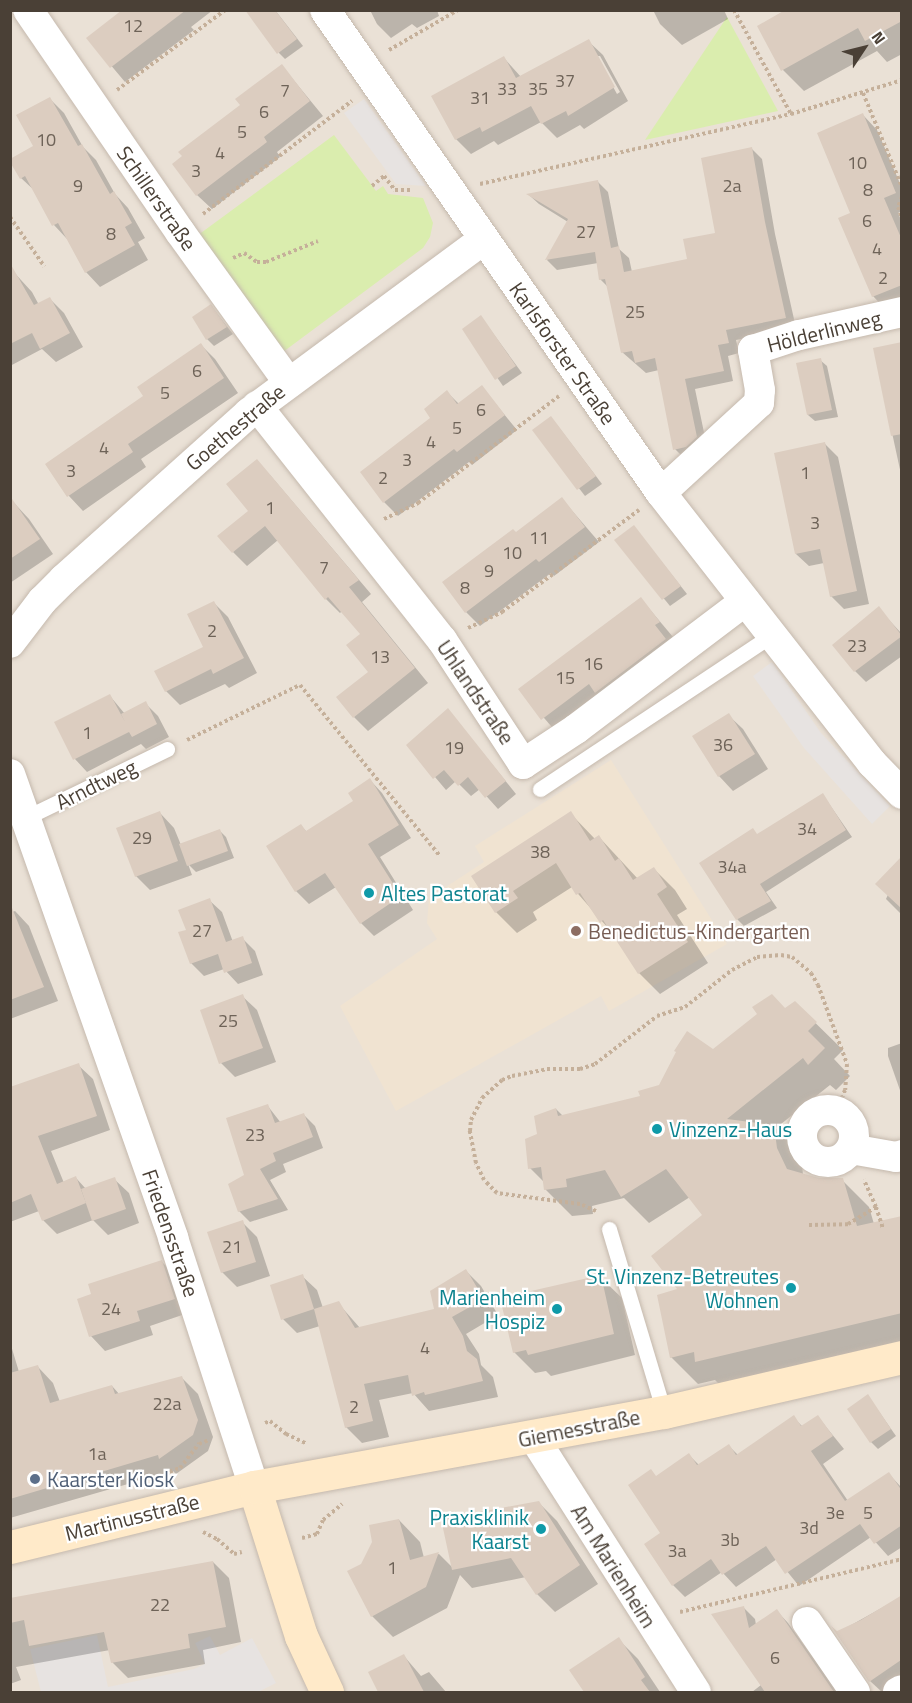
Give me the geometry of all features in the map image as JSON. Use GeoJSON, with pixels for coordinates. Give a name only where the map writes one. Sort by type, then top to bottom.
{"type":"FeatureCollection","features":[{"type":"Feature","properties":{"kind":"main road","name":"Giemesstraße"},"geometry":{"type":"LineString","coordinates":[[254,1487],[534,1438],[664,1412],[902,1357]]}},
{"type":"Feature","properties":{"kind":"main road","name":"Martinusstraße"},"geometry":{"type":"LineString","coordinates":[[10,1547],[254,1487]]}},
{"type":"Feature","properties":{"kind":"main road","name":"Friedensstraße"},"geometry":{"type":"LineString","coordinates":[[254,1487],[301,1636],[327,1692]]}},
{"type":"Feature","properties":{"kind":"street"},"geometry":{"type":"LineString","coordinates":[[10,25],[28,10]]}},
{"type":"Feature","properties":{"kind":"street","name":"Schillerstraße"},"geometry":{"type":"LineString","coordinates":[[28,10],[180,232],[289,383]]}},
{"type":"Feature","properties":{"kind":"street","name":"Karlsforster Straße"},"geometry":{"type":"LineString","coordinates":[[325,10],[661,494],[872,762],[902,794]]}},
{"type":"Feature","properties":{"kind":"street","name":"Goethestraße"},"geometry":{"type":"LineString","coordinates":[[10,643],[42,602],[64,579],[257,406],[484,239]]}},
{"type":"Feature","properties":{"kind":"street","name":"Hölderlinweg"},"geometry":{"type":"LineString","coordinates":[[661,494],[759,403],[760,390],[753,350],[799,335],[902,312]]}},
{"type":"Feature","properties":{"kind":"street","name":"Uhlandstraße"},"geometry":{"type":"LineString","coordinates":[[257,406],[442,640],[523,764],[576,729],[745,601]]}},
{"type":"Feature","properties":{"kind":"street","name":"Friedensstraße"},"geometry":{"type":"LineString","coordinates":[[10,774],[106,1042],[254,1487]]}},
{"type":"Feature","properties":{"kind":"street"},"geometry":{"type":"LineString","coordinates":[[828,1109],[837,1111],[844,1114],[853,1126],[855,1134],[851,1149],[845,1156],[828,1162],[811,1156],[802,1141],[805,1122],[811,1115],[828,1109]]}},
{"type":"Feature","properties":{"kind":"street"},"geometry":{"type":"LineString","coordinates":[[851,1149],[896,1157],[902,1155]]}},
{"type":"Feature","properties":{"kind":"street","name":"Am Marienheim"},"geometry":{"type":"LineString","coordinates":[[534,1438],[647,1620],[696,1692]]}},
{"type":"Feature","properties":{"kind":"street"},"geometry":{"type":"LineString","coordinates":[[807,1622],[855,1692]]}},
{"type":"Feature","properties":{"kind":"lane"},"geometry":{"type":"LineString","coordinates":[[540,789],[772,634]]}},
{"type":"Feature","properties":{"kind":"lane","name":"Arndtweg"},"geometry":{"type":"LineString","coordinates":[[25,818],[167,749]]}},
{"type":"Feature","properties":{"kind":"lane"},"geometry":{"type":"LineString","coordinates":[[609,1229],[664,1412]]}},
{"type":"Feature","properties":{"kind":"path"},"geometry":{"type":"LineString","coordinates":[[94,106],[225,10]]}},
{"type":"Feature","properties":{"kind":"path"},"geometry":{"type":"LineString","coordinates":[[180,232],[368,75],[458,10]]}},
{"type":"Feature","properties":{"kind":"path"},"geometry":{"type":"LineString","coordinates":[[734,10],[791,114]]}},
{"type":"Feature","properties":{"kind":"path"},"geometry":{"type":"LineString","coordinates":[[372,186],[384,176],[395,190],[451,191],[791,114],[902,80]]}},
{"type":"Feature","properties":{"kind":"path"},"geometry":{"type":"LineString","coordinates":[[863,93],[902,187]]}},
{"type":"Feature","properties":{"kind":"path"},"geometry":{"type":"LineString","coordinates":[[902,197],[898,207],[902,218]]}},
{"type":"Feature","properties":{"kind":"path"},"geometry":{"type":"LineString","coordinates":[[10,218],[44,266]]}},
{"type":"Feature","properties":{"kind":"path"},"geometry":{"type":"LineString","coordinates":[[210,273],[238,255],[244,254],[257,262],[266,262],[318,241]]}},
{"type":"Feature","properties":{"kind":"path"},"geometry":{"type":"LineString","coordinates":[[356,531],[418,503],[581,379]]}},
{"type":"Feature","properties":{"kind":"path"},"geometry":{"type":"LineString","coordinates":[[442,640],[502,612],[661,494]]}},
{"type":"Feature","properties":{"kind":"path"},"geometry":{"type":"LineString","coordinates":[[167,749],[300,685],[439,855]]}},
{"type":"Feature","properties":{"kind":"path"},"geometry":{"type":"LineString","coordinates":[[609,1229],[596,1212],[580,1204],[497,1193],[484,1180],[473,1148],[471,1120],[482,1098],[490,1089],[512,1076],[547,1069],[580,1069],[595,1064],[657,1016],[685,1007],[744,963],[757,957],[781,955],[792,957],[811,973],[840,1040],[847,1064],[847,1081],[837,1111]]}},
{"type":"Feature","properties":{"kind":"path"},"geometry":{"type":"LineString","coordinates":[[851,1149],[883,1229]]}},
{"type":"Feature","properties":{"kind":"path"},"geometry":{"type":"LineString","coordinates":[[809,1225],[848,1224],[876,1207]]}},
{"type":"Feature","properties":{"kind":"path"},"geometry":{"type":"LineString","coordinates":[[163,1474],[180,1468],[203,1442],[270,1421]]}},
{"type":"Feature","properties":{"kind":"path"},"geometry":{"type":"LineString","coordinates":[[647,1620],[902,1559]]}},
{"type":"Feature","properties":{"kind":"shaded area"},"geometry":{"type":"Polygon","coordinates":[[[11,11],[901,11],[901,1692],[11,1692],[11,11]]]}},
{"type":"Feature","properties":{"kind":"shaded area"},"geometry":{"type":"Polygon","coordinates":[[[364,99],[426,186],[396,184],[344,113],[364,99]]]}},
{"type":"Feature","properties":{"kind":"shaded area"},"geometry":{"type":"Polygon","coordinates":[[[772,662],[821,733],[890,806],[872,824],[804,748],[753,676],[772,662]]]}},
{"type":"Feature","properties":{"kind":"shaded area","name":"Benedictus-Kindergarten"},"geometry":{"type":"Polygon","coordinates":[[[611,760],[727,944],[609,1011],[601,996],[396,1111],[340,1006],[437,939],[427,923],[429,898],[484,862],[475,846],[611,760]]]}},
{"type":"Feature","properties":{"kind":"shaded area"},"geometry":{"type":"Polygon","coordinates":[[[97,1635],[108,1687],[194,1669],[205,1664],[195,1643],[210,1636],[220,1655],[252,1638],[276,1683],[258,1692],[41,1692],[30,1649],[97,1635]]]}},
{"type":"Feature","properties":{"kind":"green space"},"geometry":{"type":"Polygon","coordinates":[[[727,17],[778,111],[645,140],[727,17]]]}},
{"type":"Feature","properties":{"kind":"green space"},"geometry":{"type":"Polygon","coordinates":[[[334,135],[376,191],[383,186],[388,194],[423,198],[433,223],[430,237],[423,248],[283,352],[190,241],[334,135]]]}},
{"type":"Feature","properties":{"kind":"building"},"geometry":{"type":"Polygon","coordinates":[[[122,10],[186,10],[110,68],[86,38],[122,10]]]}},
{"type":"Feature","properties":{"kind":"building"},"geometry":{"type":"Polygon","coordinates":[[[245,10],[275,10],[297,39],[277,54],[245,10]]]}},
{"type":"Feature","properties":{"kind":"building"},"geometry":{"type":"Polygon","coordinates":[[[785,10],[902,10],[902,21],[865,41],[858,28],[781,71],[757,26],[785,10]]]}},
{"type":"Feature","properties":{"kind":"building"},"geometry":{"type":"Polygon","coordinates":[[[589,39],[615,87],[568,116],[566,111],[541,124],[531,106],[482,132],[480,127],[455,140],[431,96],[504,56],[516,78],[589,39]]]}},
{"type":"Feature","properties":{"kind":"building"},"geometry":{"type":"Polygon","coordinates":[[[282,64],[310,101],[264,137],[267,142],[196,196],[172,164],[182,156],[178,152],[240,105],[235,99],[282,64]]]}},
{"type":"Feature","properties":{"kind":"building"},"geometry":{"type":"Polygon","coordinates":[[[50,97],[78,146],[82,144],[110,194],[114,191],[132,223],[125,227],[135,245],[85,273],[58,223],[52,226],[25,176],[20,179],[10,162],[10,159],[33,146],[16,115],[50,97]]]}},
{"type":"Feature","properties":{"kind":"building"},"geometry":{"type":"Polygon","coordinates":[[[863,113],[896,193],[884,198],[902,240],[902,285],[872,297],[838,218],[850,213],[817,133],[863,113]]]}},
{"type":"Feature","properties":{"kind":"building"},"geometry":{"type":"Polygon","coordinates":[[[752,147],[765,222],[786,318],[726,330],[729,343],[718,345],[724,371],[685,379],[697,437],[686,447],[673,450],[655,358],[635,363],[632,351],[621,353],[605,279],[599,280],[595,252],[545,260],[568,219],[526,194],[598,180],[611,248],[619,246],[624,272],[687,259],[683,239],[715,233],[701,158],[752,147]]]}},
{"type":"Feature","properties":{"kind":"building"},"geometry":{"type":"Polygon","coordinates":[[[10,263],[34,305],[50,297],[70,333],[40,349],[32,333],[10,344],[10,263]]]}},
{"type":"Feature","properties":{"kind":"building"},"geometry":{"type":"Polygon","coordinates":[[[211,304],[227,327],[206,340],[192,317],[211,304]]]}},
{"type":"Feature","properties":{"kind":"building"},"geometry":{"type":"Polygon","coordinates":[[[481,315],[516,366],[495,380],[462,329],[481,315]]]}},
{"type":"Feature","properties":{"kind":"building"},"geometry":{"type":"Polygon","coordinates":[[[902,342],[902,434],[891,436],[873,348],[902,342]]]}},
{"type":"Feature","properties":{"kind":"building"},"geometry":{"type":"Polygon","coordinates":[[[201,343],[224,378],[128,444],[133,452],[67,497],[45,464],[143,396],[137,387],[201,343]]]}},
{"type":"Feature","properties":{"kind":"building"},"geometry":{"type":"Polygon","coordinates":[[[821,358],[832,410],[807,415],[796,363],[821,358]]]}},
{"type":"Feature","properties":{"kind":"building"},"geometry":{"type":"Polygon","coordinates":[[[482,385],[505,415],[457,452],[454,449],[383,503],[360,472],[430,418],[424,409],[447,390],[457,404],[482,385]]]}},
{"type":"Feature","properties":{"kind":"building"},"geometry":{"type":"Polygon","coordinates":[[[551,416],[596,476],[577,490],[532,430],[551,416]]]}},
{"type":"Feature","properties":{"kind":"building"},"geometry":{"type":"Polygon","coordinates":[[[825,442],[857,591],[830,597],[820,549],[795,554],[774,453],[825,442]]]}},
{"type":"Feature","properties":{"kind":"building"},"geometry":{"type":"Polygon","coordinates":[[[257,459],[359,580],[349,587],[415,668],[353,718],[336,697],[368,672],[346,645],[360,634],[328,597],[325,600],[265,526],[232,553],[217,536],[248,511],[226,484],[257,459]]]}},
{"type":"Feature","properties":{"kind":"building"},"geometry":{"type":"Polygon","coordinates":[[[10,496],[40,539],[10,559],[10,496]]]}},
{"type":"Feature","properties":{"kind":"building"},"geometry":{"type":"Polygon","coordinates":[[[562,497],[585,527],[539,562],[536,559],[465,613],[442,582],[513,529],[516,532],[562,497]]]}},
{"type":"Feature","properties":{"kind":"building"},"geometry":{"type":"Polygon","coordinates":[[[634,525],[681,586],[662,600],[614,540],[634,525]]]}},
{"type":"Feature","properties":{"kind":"building"},"geometry":{"type":"Polygon","coordinates":[[[641,597],[660,622],[655,625],[666,639],[595,693],[589,684],[541,720],[518,689],[641,597]]]}},
{"type":"Feature","properties":{"kind":"building"},"geometry":{"type":"Polygon","coordinates":[[[214,601],[244,658],[213,674],[211,669],[165,692],[154,671],[203,647],[187,614],[214,601]]]}},
{"type":"Feature","properties":{"kind":"building"},"geometry":{"type":"Polygon","coordinates":[[[879,606],[902,636],[854,672],[832,645],[879,606]]]}},
{"type":"Feature","properties":{"kind":"building"},"geometry":{"type":"Polygon","coordinates":[[[110,694],[125,722],[121,714],[146,701],[157,724],[132,737],[129,732],[73,760],[54,722],[110,694]]]}},
{"type":"Feature","properties":{"kind":"building"},"geometry":{"type":"Polygon","coordinates":[[[448,708],[506,781],[485,798],[468,777],[458,786],[444,770],[433,779],[406,745],[448,708]]]}},
{"type":"Feature","properties":{"kind":"building"},"geometry":{"type":"Polygon","coordinates":[[[729,713],[755,754],[718,777],[692,736],[729,713]]]}},
{"type":"Feature","properties":{"kind":"building"},"geometry":{"type":"Polygon","coordinates":[[[370,778],[399,825],[368,844],[401,896],[360,924],[325,873],[295,892],[266,846],[301,824],[306,831],[353,801],[348,793],[370,778]]]}},
{"type":"Feature","properties":{"kind":"building"},"geometry":{"type":"Polygon","coordinates":[[[823,793],[846,830],[760,884],[771,901],[736,920],[699,863],[753,828],[757,834],[823,793]]]}},
{"type":"Feature","properties":{"kind":"building"},"geometry":{"type":"Polygon","coordinates":[[[160,811],[178,861],[135,877],[116,828],[160,811]]]}},
{"type":"Feature","properties":{"kind":"building"},"geometry":{"type":"Polygon","coordinates":[[[571,811],[590,841],[599,835],[615,861],[619,858],[633,880],[654,867],[667,887],[657,894],[688,942],[638,974],[603,920],[600,923],[580,893],[576,895],[556,863],[513,891],[518,898],[495,913],[471,876],[571,811]]]}},
{"type":"Feature","properties":{"kind":"building"},"geometry":{"type":"Polygon","coordinates":[[[220,829],[228,851],[187,866],[179,844],[220,829]]]}},
{"type":"Feature","properties":{"kind":"building"},"geometry":{"type":"Polygon","coordinates":[[[902,856],[902,909],[875,884],[902,856]]]}},
{"type":"Feature","properties":{"kind":"building"},"geometry":{"type":"Polygon","coordinates":[[[210,898],[226,942],[243,936],[252,963],[224,973],[218,954],[190,964],[178,932],[186,930],[178,910],[210,898]]]}},
{"type":"Feature","properties":{"kind":"building"},"geometry":{"type":"Polygon","coordinates":[[[10,903],[44,987],[10,1000],[10,903]]]}},
{"type":"Feature","properties":{"kind":"building"},"geometry":{"type":"Polygon","coordinates":[[[243,994],[263,1048],[219,1064],[200,1010],[243,994]]]}},
{"type":"Feature","properties":{"kind":"building"},"geometry":{"type":"Polygon","coordinates":[[[772,994],[785,1008],[795,1001],[817,1022],[808,1031],[825,1048],[808,1065],[803,1058],[727,1119],[774,1125],[777,1148],[787,1169],[819,1178],[843,1178],[857,1226],[902,1216],[902,1313],[695,1362],[694,1352],[670,1358],[657,1295],[677,1289],[651,1256],[702,1215],[666,1169],[621,1197],[605,1170],[566,1179],[567,1187],[544,1190],[541,1167],[528,1169],[525,1139],[537,1134],[534,1116],[556,1108],[558,1116],[640,1096],[638,1091],[659,1085],[676,1052],[674,1051],[687,1031],[713,1049],[757,1014],[752,1007],[772,994]]]}},
{"type":"Feature","properties":{"kind":"building"},"geometry":{"type":"Polygon","coordinates":[[[79,1063],[97,1116],[38,1136],[57,1184],[76,1176],[86,1203],[42,1221],[31,1194],[10,1203],[10,1087],[79,1063]]]}},
{"type":"Feature","properties":{"kind":"building"},"geometry":{"type":"Polygon","coordinates":[[[268,1104],[275,1123],[304,1113],[313,1137],[273,1153],[276,1161],[260,1169],[278,1199],[238,1212],[228,1184],[244,1175],[226,1118],[268,1104]]]}},
{"type":"Feature","properties":{"kind":"building"},"geometry":{"type":"Polygon","coordinates":[[[115,1177],[126,1209],[92,1221],[81,1189],[115,1177]]]}},
{"type":"Feature","properties":{"kind":"building"},"geometry":{"type":"Polygon","coordinates":[[[243,1220],[256,1262],[221,1273],[207,1232],[243,1220]]]}},
{"type":"Feature","properties":{"kind":"building"},"geometry":{"type":"Polygon","coordinates":[[[162,1260],[175,1299],[137,1311],[140,1321],[89,1337],[77,1299],[91,1294],[88,1284],[162,1260]]]}},
{"type":"Feature","properties":{"kind":"building"},"geometry":{"type":"Polygon","coordinates":[[[466,1269],[484,1299],[452,1317],[463,1336],[467,1351],[477,1359],[483,1381],[412,1396],[408,1375],[364,1384],[373,1421],[345,1428],[314,1309],[339,1301],[355,1328],[434,1309],[430,1291],[466,1269]]]}},
{"type":"Feature","properties":{"kind":"building"},"geometry":{"type":"Polygon","coordinates":[[[303,1274],[314,1309],[281,1320],[270,1285],[303,1274]]]}},
{"type":"Feature","properties":{"kind":"building","name":"Marienheim Hospiz"},"geometry":{"type":"Polygon","coordinates":[[[601,1275],[614,1334],[528,1355],[526,1350],[513,1353],[500,1298],[601,1275]]]}},
{"type":"Feature","properties":{"kind":"building"},"geometry":{"type":"Polygon","coordinates":[[[38,1365],[50,1403],[112,1385],[115,1394],[182,1376],[198,1420],[193,1435],[159,1459],[158,1455],[10,1499],[10,1373],[38,1365]]]}},
{"type":"Feature","properties":{"kind":"building"},"geometry":{"type":"Polygon","coordinates":[[[868,1394],[891,1429],[870,1443],[847,1409],[868,1394]]]}},
{"type":"Feature","properties":{"kind":"building"},"geometry":{"type":"Polygon","coordinates":[[[794,1415],[801,1426],[818,1415],[833,1436],[811,1451],[845,1501],[889,1472],[902,1491],[902,1525],[874,1544],[860,1524],[785,1574],[766,1546],[722,1575],[711,1559],[672,1586],[644,1544],[660,1533],[628,1485],[651,1469],[656,1476],[689,1453],[697,1465],[729,1444],[736,1455],[794,1415]]]}},
{"type":"Feature","properties":{"kind":"building"},"geometry":{"type":"Polygon","coordinates":[[[539,1501],[580,1565],[536,1595],[511,1558],[452,1570],[441,1519],[539,1501]]]}},
{"type":"Feature","properties":{"kind":"building"},"geometry":{"type":"Polygon","coordinates":[[[399,1519],[410,1560],[439,1552],[426,1587],[371,1617],[347,1571],[361,1564],[372,1542],[369,1525],[399,1519]]]}},
{"type":"Feature","properties":{"kind":"building"},"geometry":{"type":"Polygon","coordinates":[[[213,1561],[226,1627],[188,1634],[190,1648],[111,1663],[104,1632],[29,1646],[24,1620],[10,1623],[10,1598],[213,1561]]]}},
{"type":"Feature","properties":{"kind":"building"},"geometry":{"type":"Polygon","coordinates":[[[902,1595],[901,1660],[869,1682],[831,1626],[837,1631],[861,1620],[902,1595]]]}},
{"type":"Feature","properties":{"kind":"building"},"geometry":{"type":"Polygon","coordinates":[[[744,1606],[749,1628],[777,1609],[834,1692],[765,1692],[711,1614],[744,1606]]]}},
{"type":"Feature","properties":{"kind":"building"},"geometry":{"type":"Polygon","coordinates":[[[619,1637],[645,1677],[641,1680],[650,1692],[584,1692],[569,1670],[619,1637]]]}},
{"type":"Feature","properties":{"kind":"building"},"geometry":{"type":"Polygon","coordinates":[[[404,1654],[424,1692],[378,1692],[368,1672],[404,1654]]]}},
{"type":"Feature","properties":{"kind":"place","name":"Altes Pastorat"},"geometry":{"type":"Point","coordinates":[369,893]}},
{"type":"Feature","properties":{"kind":"place","name":"Benedictus-Kindergarten"},"geometry":{"type":"Point","coordinates":[576,931]}},
{"type":"Feature","properties":{"kind":"place","name":"Vinzenz-Haus"},"geometry":{"type":"Point","coordinates":[657,1129]}},
{"type":"Feature","properties":{"kind":"place","name":"St. Vinzenz-Betreutes Wohnen"},"geometry":{"type":"Point","coordinates":[791,1288]}},
{"type":"Feature","properties":{"kind":"place","name":"Marienheim Hospiz"},"geometry":{"type":"Point","coordinates":[557,1309]}},
{"type":"Feature","properties":{"kind":"place","name":"Kaarster Kiosk"},"geometry":{"type":"Point","coordinates":[35,1479]}},
{"type":"Feature","properties":{"kind":"place","name":"Praxisklinik Kaarst"},"geometry":{"type":"Point","coordinates":[541,1529]}}]}
